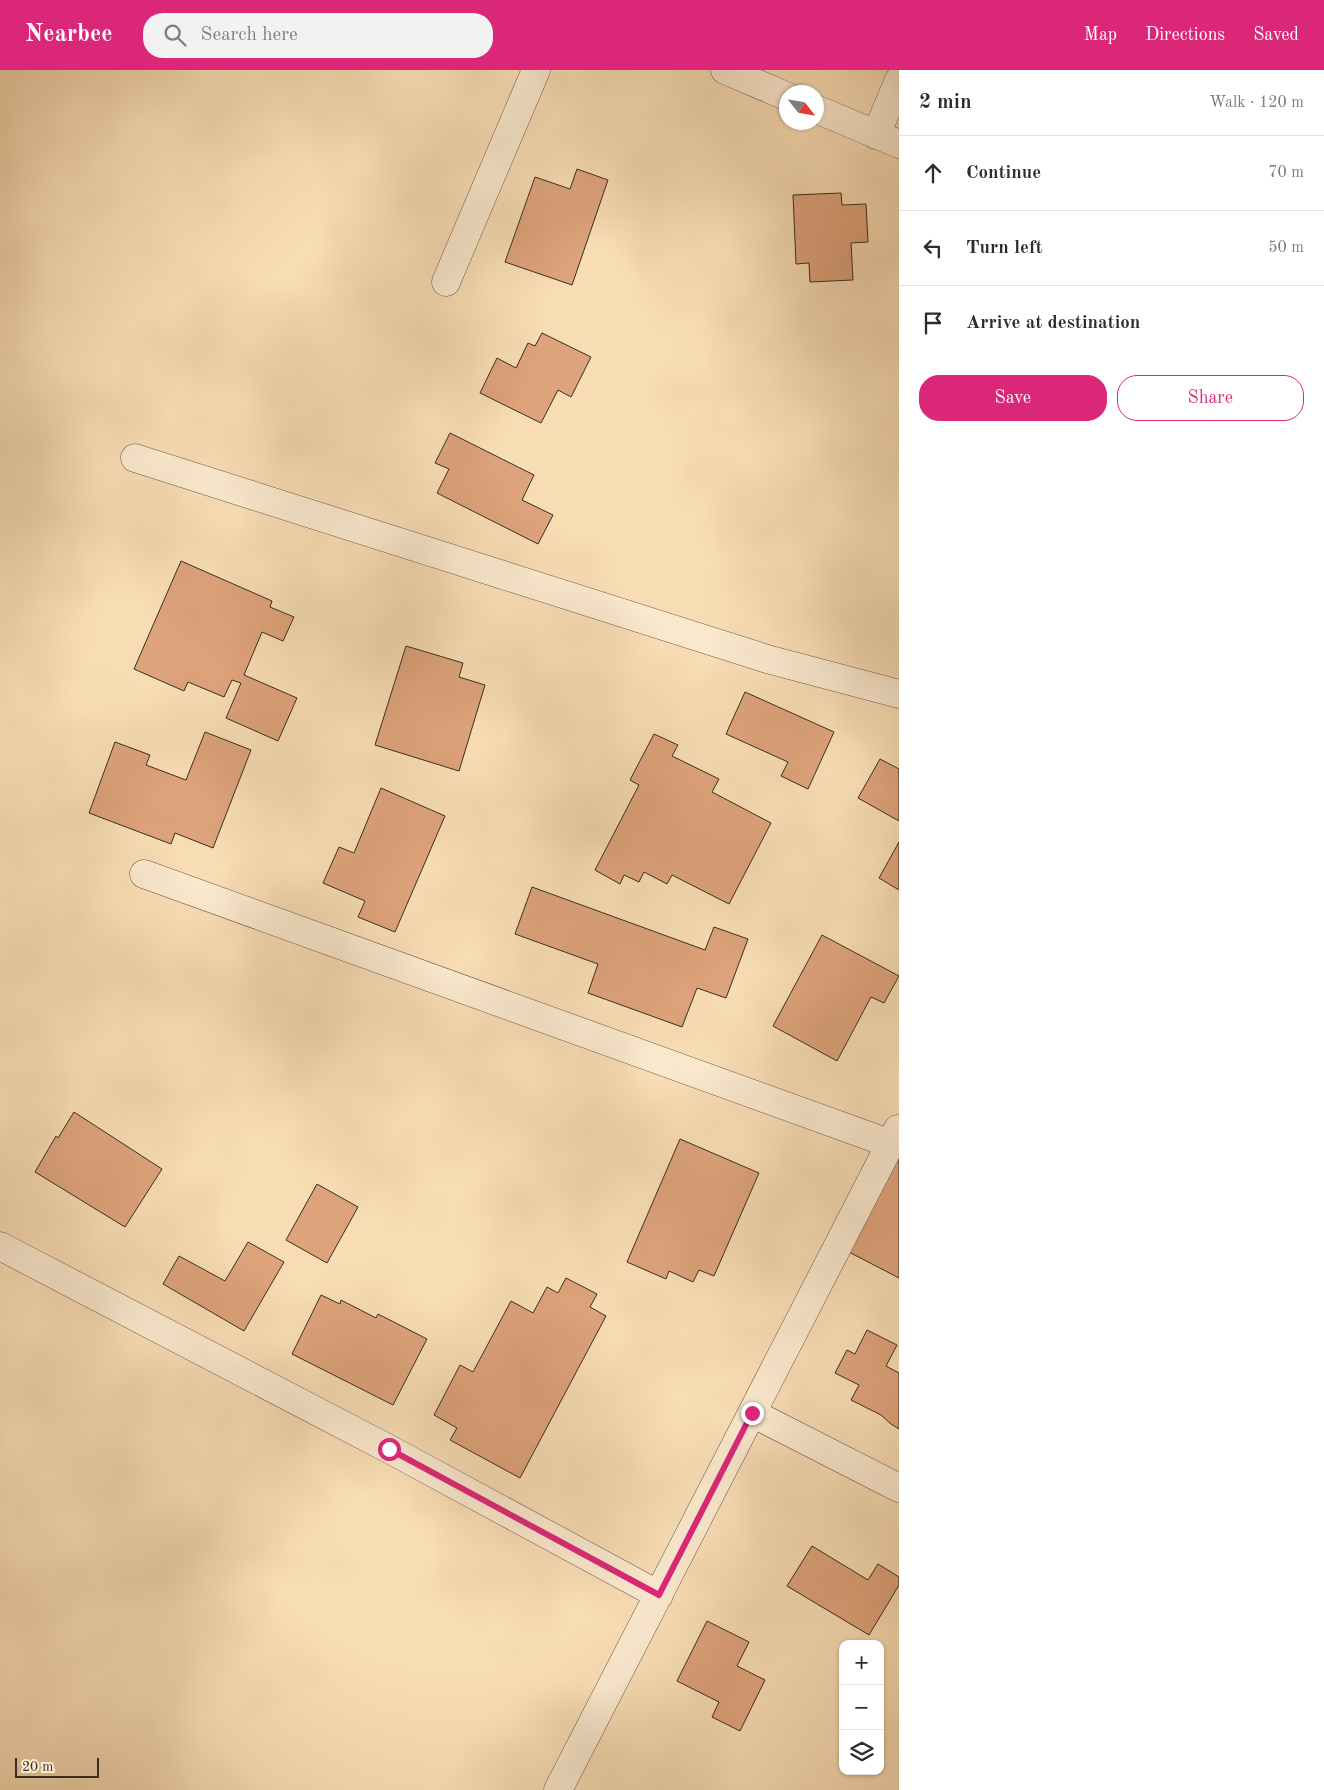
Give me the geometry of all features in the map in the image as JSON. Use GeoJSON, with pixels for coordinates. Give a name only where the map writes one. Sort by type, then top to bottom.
{"type":"FeatureCollection","features":[{"type":"Feature","properties":{"kind":"street"},"geometry":{"type":"LineString","coordinates":[[446,282],[536,70]]}},
{"type":"Feature","properties":{"kind":"street"},"geometry":{"type":"LineString","coordinates":[[726,70],[779,93]]}},
{"type":"Feature","properties":{"kind":"street"},"geometry":{"type":"LineString","coordinates":[[824,112],[888,139],[899,80]]}},
{"type":"Feature","properties":{"kind":"street"},"geometry":{"type":"LineString","coordinates":[[135,458],[767,659],[899,694]]}},
{"type":"Feature","properties":{"kind":"street"},"geometry":{"type":"LineString","coordinates":[[144,874],[895,1136],[558,1790]]}},
{"type":"Feature","properties":{"kind":"street"},"geometry":{"type":"LineString","coordinates":[[0,1246],[389,1449],[659,1595]]}},
{"type":"Feature","properties":{"kind":"street"},"geometry":{"type":"LineString","coordinates":[[752,1413],[899,1488]]}},
{"type":"Feature","properties":{"kind":"building"},"geometry":{"type":"Polygon","coordinates":[[[577,169],[608,180],[572,285],[505,262],[535,177],[570,189],[577,169]]]}},
{"type":"Feature","properties":{"kind":"building"},"geometry":{"type":"Polygon","coordinates":[[[841,193],[842,205],[866,204],[868,242],[851,243],[853,280],[810,282],[809,263],[796,264],[793,195],[841,193]]]}},
{"type":"Feature","properties":{"kind":"building"},"geometry":{"type":"Polygon","coordinates":[[[542,333],[591,357],[571,397],[558,390],[541,423],[480,393],[497,358],[516,368],[528,343],[535,346],[542,333]]]}},
{"type":"Feature","properties":{"kind":"building"},"geometry":{"type":"Polygon","coordinates":[[[450,433],[534,475],[522,500],[553,515],[538,544],[437,493],[449,469],[435,463],[450,433]]]}},
{"type":"Feature","properties":{"kind":"building"},"geometry":{"type":"Polygon","coordinates":[[[181,561],[272,601],[270,607],[294,617],[283,641],[262,632],[244,675],[297,698],[278,741],[226,718],[241,683],[232,680],[224,697],[188,682],[184,691],[134,669],[181,561]]]}},
{"type":"Feature","properties":{"kind":"building"},"geometry":{"type":"Polygon","coordinates":[[[406,646],[463,663],[459,677],[485,685],[459,771],[375,745],[406,646]]]}},
{"type":"Feature","properties":{"kind":"building"},"geometry":{"type":"Polygon","coordinates":[[[745,692],[834,732],[808,789],[781,776],[788,762],[726,734],[745,692]]]}},
{"type":"Feature","properties":{"kind":"building"},"geometry":{"type":"Polygon","coordinates":[[[205,732],[251,750],[213,848],[175,833],[171,844],[89,813],[115,742],[150,755],[146,765],[186,780],[205,732]]]}},
{"type":"Feature","properties":{"kind":"building"},"geometry":{"type":"Polygon","coordinates":[[[654,734],[678,745],[672,756],[719,779],[712,792],[771,823],[729,904],[672,875],[667,884],[644,872],[639,882],[624,875],[620,884],[595,870],[639,785],[630,780],[654,734]]]}},
{"type":"Feature","properties":{"kind":"building"},"geometry":{"type":"Polygon","coordinates":[[[880,759],[899,769],[899,821],[858,798],[880,759]]]}},
{"type":"Feature","properties":{"kind":"building"},"geometry":{"type":"Polygon","coordinates":[[[381,788],[445,816],[395,932],[358,917],[365,901],[323,883],[339,847],[354,853],[381,788]]]}},
{"type":"Feature","properties":{"kind":"building"},"geometry":{"type":"Polygon","coordinates":[[[899,842],[899,890],[879,878],[899,842]]]}},
{"type":"Feature","properties":{"kind":"building"},"geometry":{"type":"Polygon","coordinates":[[[532,887],[705,950],[714,927],[748,939],[726,998],[697,988],[682,1027],[588,993],[598,964],[515,934],[532,887]]]}},
{"type":"Feature","properties":{"kind":"building"},"geometry":{"type":"Polygon","coordinates":[[[822,935],[899,976],[884,1003],[871,997],[837,1061],[773,1026],[822,935]]]}},
{"type":"Feature","properties":{"kind":"building"},"geometry":{"type":"Polygon","coordinates":[[[74,1112],[162,1169],[125,1227],[35,1172],[56,1136],[58,1138],[74,1112]]]}},
{"type":"Feature","properties":{"kind":"building"},"geometry":{"type":"Polygon","coordinates":[[[680,1139],[759,1173],[714,1276],[699,1270],[693,1282],[669,1271],[666,1279],[627,1262],[680,1139]]]}},
{"type":"Feature","properties":{"kind":"building"},"geometry":{"type":"Polygon","coordinates":[[[899,1145],[899,1278],[845,1250],[899,1145]]]}},
{"type":"Feature","properties":{"kind":"building"},"geometry":{"type":"Polygon","coordinates":[[[317,1184],[358,1207],[327,1263],[286,1240],[317,1184]]]}},
{"type":"Feature","properties":{"kind":"building"},"geometry":{"type":"Polygon","coordinates":[[[248,1242],[284,1262],[244,1331],[163,1284],[179,1256],[225,1281],[248,1242]]]}},
{"type":"Feature","properties":{"kind":"building"},"geometry":{"type":"Polygon","coordinates":[[[566,1278],[597,1294],[590,1307],[606,1316],[520,1478],[450,1440],[457,1428],[434,1415],[460,1365],[473,1372],[511,1301],[533,1313],[547,1287],[558,1293],[566,1278]]]}},
{"type":"Feature","properties":{"kind":"building"},"geometry":{"type":"Polygon","coordinates":[[[321,1295],[340,1304],[341,1300],[376,1318],[378,1314],[427,1339],[393,1405],[292,1354],[321,1295]]]}},
{"type":"Feature","properties":{"kind":"building"},"geometry":{"type":"Polygon","coordinates":[[[867,1330],[897,1345],[886,1366],[899,1373],[899,1429],[881,1415],[851,1400],[859,1385],[835,1373],[847,1350],[855,1354],[867,1330]]]}},
{"type":"Feature","properties":{"kind":"building"},"geometry":{"type":"Polygon","coordinates":[[[812,1546],[868,1580],[878,1564],[899,1577],[899,1585],[869,1635],[787,1586],[812,1546]]]}},
{"type":"Feature","properties":{"kind":"building"},"geometry":{"type":"Polygon","coordinates":[[[707,1621],[749,1642],[737,1666],[765,1680],[740,1731],[712,1717],[719,1702],[677,1681],[707,1621]]]}},
{"type":"Feature","properties":{"kind":"route"},"geometry":{"type":"LineString","coordinates":[[389,1449],[659,1595],[752,1413]]}}]}
